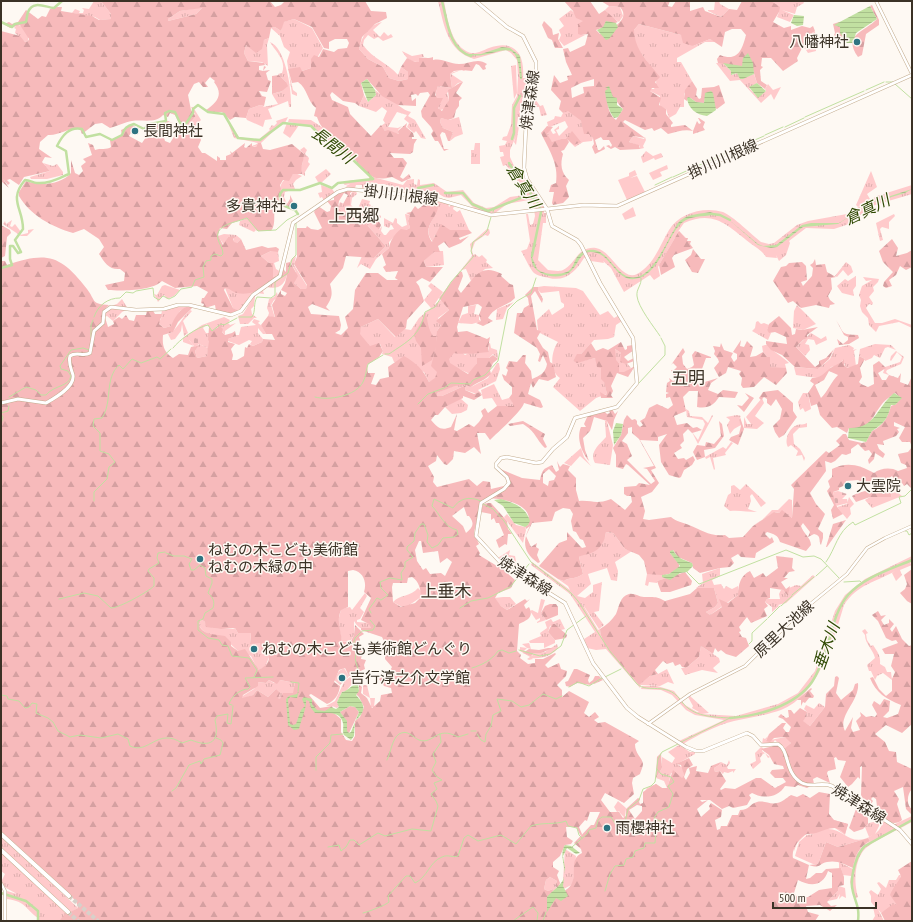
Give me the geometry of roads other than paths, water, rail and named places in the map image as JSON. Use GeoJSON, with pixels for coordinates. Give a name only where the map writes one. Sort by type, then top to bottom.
{"type":"FeatureCollection","features":[{"type":"Feature","properties":{"kind":"highway"},"geometry":{"type":"LineString","coordinates":[[1,834],[69,896]]}},
{"type":"Feature","properties":{"kind":"highway"},"geometry":{"type":"LineString","coordinates":[[1,850],[68,912]]}},
{"type":"Feature","properties":{"kind":"main road","name":"焼津森線"},"geometry":{"type":"LineString","coordinates":[[476,1],[507,27],[523,36],[536,62],[536,72],[527,102],[524,168],[527,179],[545,209],[549,221],[554,228],[577,240],[584,249],[600,283],[633,338],[637,383],[617,407],[575,418],[567,437],[553,449],[542,462],[536,463],[507,457],[502,458],[496,466],[508,479],[508,485],[482,502],[476,536],[493,555],[520,574],[562,599],[567,605],[574,625],[591,659],[604,678],[627,708],[648,724],[692,750],[703,751],[747,733],[753,736],[761,745],[778,744],[783,748],[790,771],[799,781],[808,785],[823,784],[832,786],[896,827],[912,844]]}},
{"type":"Feature","properties":{"kind":"main road"},"geometry":{"type":"LineString","coordinates":[[876,1],[912,75]]}},
{"type":"Feature","properties":{"kind":"main road","name":"掛川川根線"},"geometry":{"type":"LineString","coordinates":[[1,403],[18,399],[46,403],[70,385],[73,377],[70,356],[74,354],[87,354],[90,352],[94,331],[103,323],[104,312],[109,308],[160,309],[178,305],[189,305],[231,315],[241,311],[254,295],[280,276],[289,238],[296,220],[338,192],[348,189],[437,198],[492,215],[584,205],[611,206],[622,204],[912,75]]}},
{"type":"Feature","properties":{"kind":"main road","name":"原里大池線"},"geometry":{"type":"LineString","coordinates":[[648,724],[680,700],[741,669],[797,615],[847,574],[867,548],[912,526]]}},
{"type":"Feature","properties":{"kind":"main road"},"geometry":{"type":"LineString","coordinates":[[1,883],[5,891],[5,921]]}},
{"type":"Feature","properties":{"kind":"waterway"},"geometry":{"type":"LineString","coordinates":[[1,22],[12,27],[15,24],[26,22],[28,12],[33,6],[40,5],[54,8],[62,1]]}},
{"type":"Feature","properties":{"kind":"waterway","name":"倉真川"},"geometry":{"type":"LineString","coordinates":[[442,1],[453,41],[458,48],[471,56]]}},
{"type":"Feature","properties":{"kind":"waterway"},"geometry":{"type":"LineString","coordinates":[[866,90],[884,82]]}},
{"type":"Feature","properties":{"kind":"waterway"},"geometry":{"type":"LineString","coordinates":[[886,82],[893,82]]}},
{"type":"Feature","properties":{"kind":"waterway"},"geometry":{"type":"LineString","coordinates":[[895,84],[912,99]]}},
{"type":"Feature","properties":{"kind":"waterway"},"geometry":{"type":"LineString","coordinates":[[805,117],[864,91]]}},
{"type":"Feature","properties":{"kind":"waterway","name":"倉真川"},"geometry":{"type":"LineString","coordinates":[[512,139],[514,133],[514,108],[520,96]]}},
{"type":"Feature","properties":{"kind":"waterway","name":"長間川"},"geometry":{"type":"LineString","coordinates":[[1,268],[12,265],[10,259],[10,246],[13,246],[18,253],[21,252],[15,240],[23,229],[17,199],[20,187],[25,180],[36,183],[46,183],[69,174],[66,151],[57,146],[66,133],[77,128],[82,129],[86,137],[100,134],[112,140],[122,135],[125,129],[134,124],[144,129],[150,124],[166,121],[165,113],[169,111],[175,112],[180,123],[185,125],[193,113],[193,109],[198,105],[208,112],[224,114],[238,138],[260,140],[283,123],[311,126],[328,143],[348,155],[373,179]]}},
{"type":"Feature","properties":{"kind":"waterway"},"geometry":{"type":"LineString","coordinates":[[785,127],[804,118]]}},
{"type":"Feature","properties":{"kind":"waterway"},"geometry":{"type":"LineString","coordinates":[[765,135],[783,127]]}},
{"type":"Feature","properties":{"kind":"waterway"},"geometry":{"type":"LineString","coordinates":[[725,153],[764,136]]}},
{"type":"Feature","properties":{"kind":"waterway"},"geometry":{"type":"LineString","coordinates":[[673,177],[724,154]]}},
{"type":"Feature","properties":{"kind":"waterway","name":"倉真川"},"geometry":{"type":"LineString","coordinates":[[509,163],[516,174]]}},
{"type":"Feature","properties":{"kind":"waterway"},"geometry":{"type":"LineString","coordinates":[[655,185],[672,177]]}},
{"type":"Feature","properties":{"kind":"waterway"},"geometry":{"type":"LineString","coordinates":[[298,214],[295,210],[286,207],[282,203],[280,194],[283,190],[300,190],[320,183],[332,188],[338,183],[373,179]]}},
{"type":"Feature","properties":{"kind":"waterway"},"geometry":{"type":"LineString","coordinates":[[418,188],[433,185]]}},
{"type":"Feature","properties":{"kind":"waterway","name":"倉真川"},"geometry":{"type":"LineString","coordinates":[[526,187],[539,205],[541,212],[532,256]]}},
{"type":"Feature","properties":{"kind":"waterway"},"geometry":{"type":"LineString","coordinates":[[445,193],[463,193],[472,204],[488,211],[523,197],[533,198]]}},
{"type":"Feature","properties":{"kind":"waterway"},"geometry":{"type":"LineString","coordinates":[[94,317],[98,309],[104,303],[111,299],[120,298],[126,292],[133,293],[136,291],[153,288],[154,297],[159,300],[163,296],[169,299],[175,296],[181,289],[192,287],[195,280],[204,277],[203,267],[206,261],[211,260],[211,256],[215,254],[221,256],[223,254],[218,239],[218,234],[220,230],[228,224],[247,218],[258,231],[276,230],[287,220],[298,214]]}},
{"type":"Feature","properties":{"kind":"waterway","name":"倉真川"},"geometry":{"type":"LineString","coordinates":[[712,214],[720,215],[730,220]]}},
{"type":"Feature","properties":{"kind":"waterway"},"geometry":{"type":"LineString","coordinates":[[483,235],[487,231],[491,217]]}},
{"type":"Feature","properties":{"kind":"waterway"},"geometry":{"type":"LineString","coordinates":[[239,317],[252,317],[257,297],[271,298],[275,295],[275,282],[288,273],[292,259],[296,255],[296,223]]}},
{"type":"Feature","properties":{"kind":"waterway"},"geometry":{"type":"LineString","coordinates":[[472,254],[471,251],[473,242],[482,236]]}},
{"type":"Feature","properties":{"kind":"waterway"},"geometry":{"type":"LineString","coordinates":[[385,354],[389,354],[412,337],[420,327],[425,312],[435,307],[451,282],[474,256]]}},
{"type":"Feature","properties":{"kind":"waterway"},"geometry":{"type":"LineString","coordinates":[[418,404],[428,394],[444,388],[451,383],[470,384],[473,380],[485,375],[498,361],[508,310],[517,301],[531,293],[536,278]]}},
{"type":"Feature","properties":{"kind":"waterway"},"geometry":{"type":"LineString","coordinates":[[641,278],[641,283],[637,294],[638,301],[660,336]]}},
{"type":"Feature","properties":{"kind":"waterway"},"geometry":{"type":"LineString","coordinates":[[173,348],[184,338],[199,328],[208,325],[212,331],[221,324],[224,325],[237,318]]}},
{"type":"Feature","properties":{"kind":"waterway"},"geometry":{"type":"LineString","coordinates":[[91,337],[91,325],[93,320]]}},
{"type":"Feature","properties":{"kind":"waterway"},"geometry":{"type":"LineString","coordinates":[[639,383],[665,355],[665,346],[661,338]]}},
{"type":"Feature","properties":{"kind":"waterway"},"geometry":{"type":"LineString","coordinates":[[9,397],[26,387],[36,390],[41,395],[46,395],[53,389],[70,380],[71,376],[68,371],[61,369],[60,366],[71,350],[83,348],[89,350]]}},
{"type":"Feature","properties":{"kind":"waterway"},"geometry":{"type":"LineString","coordinates":[[94,501],[94,492],[107,479],[109,467],[115,462],[109,454],[100,451],[100,433],[93,426],[94,419],[102,418],[105,411],[110,383],[114,371],[119,365],[123,369],[132,359],[141,363],[157,357],[160,359],[171,349]]}},
{"type":"Feature","properties":{"kind":"waterway"},"geometry":{"type":"LineString","coordinates":[[315,397],[334,398],[355,391],[360,387],[364,380],[368,364],[383,355]]}},
{"type":"Feature","properties":{"kind":"waterway"},"geometry":{"type":"LineString","coordinates":[[1,413],[8,411],[9,406]]}},
{"type":"Feature","properties":{"kind":"waterway"},"geometry":{"type":"LineString","coordinates":[[1,414],[3,417],[1,424]]}},
{"type":"Feature","properties":{"kind":"waterway"},"geometry":{"type":"LineString","coordinates":[[1,455],[1,461]]}},
{"type":"Feature","properties":{"kind":"waterway"},"geometry":{"type":"LineString","coordinates":[[826,562],[843,530],[853,522],[855,525],[901,503],[899,497],[905,496],[912,489]]}},
{"type":"Feature","properties":{"kind":"waterway"},"geometry":{"type":"LineString","coordinates":[[371,613],[369,609],[377,598],[381,600],[388,595],[381,588],[380,582],[390,578],[402,580],[401,573],[405,567],[405,562],[413,557],[407,550],[407,547],[414,541],[415,533],[421,524],[424,524],[428,535],[427,542],[432,548],[438,545],[443,538],[454,537],[458,534],[457,530],[445,523],[432,506],[434,499],[453,508],[465,499],[469,498],[481,501]]}},
{"type":"Feature","properties":{"kind":"waterway"},"geometry":{"type":"LineString","coordinates":[[483,504],[493,509],[504,521],[531,562],[571,593],[578,601],[609,650],[637,684],[647,688],[669,690],[680,699]]}},
{"type":"Feature","properties":{"kind":"waterway"},"geometry":{"type":"LineString","coordinates":[[905,531],[907,531],[909,535],[912,533]]}},
{"type":"Feature","properties":{"kind":"waterway"},"geometry":{"type":"LineString","coordinates":[[686,571],[699,584],[786,550],[803,557],[814,556],[821,559],[839,578]]}},
{"type":"Feature","properties":{"kind":"waterway"},"geometry":{"type":"LineString","coordinates":[[59,599],[84,593],[98,596],[111,608],[127,603],[154,586],[154,578],[148,571],[159,563],[157,558],[158,553],[165,552]]}},
{"type":"Feature","properties":{"kind":"waterway"},"geometry":{"type":"LineString","coordinates":[[166,553],[192,559],[189,564],[191,570],[194,570],[200,565],[205,568],[206,576],[212,579],[208,593],[213,600],[214,606],[205,613],[203,619],[198,621],[198,630],[208,638],[219,640],[222,645],[228,646],[232,656],[249,658],[257,670],[254,677]]}},
{"type":"Feature","properties":{"kind":"waterway","name":"垂木川"},"geometry":{"type":"LineString","coordinates":[[730,718],[752,715],[775,708],[786,703],[805,690],[818,672],[837,615],[848,595],[870,578],[912,560]]}},
{"type":"Feature","properties":{"kind":"waterway"},"geometry":{"type":"LineString","coordinates":[[460,608],[471,601],[488,598],[510,587],[529,564]]}},
{"type":"Feature","properties":{"kind":"waterway"},"geometry":{"type":"LineString","coordinates":[[816,576],[827,566]]}},
{"type":"Feature","properties":{"kind":"waterway"},"geometry":{"type":"LineString","coordinates":[[792,595],[814,577]]}},
{"type":"Feature","properties":{"kind":"waterway"},"geometry":{"type":"LineString","coordinates":[[844,582],[860,581],[862,583]]}},
{"type":"Feature","properties":{"kind":"waterway"},"geometry":{"type":"LineString","coordinates":[[781,606],[792,596]]}},
{"type":"Feature","properties":{"kind":"waterway"},"geometry":{"type":"LineString","coordinates":[[768,618],[780,606]]}},
{"type":"Feature","properties":{"kind":"waterway"},"geometry":{"type":"LineString","coordinates":[[519,650],[540,656],[550,654],[561,646],[567,630],[586,616]]}},
{"type":"Feature","properties":{"kind":"waterway"},"geometry":{"type":"LineString","coordinates":[[749,644],[752,641],[752,633],[767,619]]}},
{"type":"Feature","properties":{"kind":"waterway"},"geometry":{"type":"LineString","coordinates":[[362,631],[373,630],[375,626],[370,620]]}},
{"type":"Feature","properties":{"kind":"waterway"},"geometry":{"type":"LineString","coordinates":[[358,683],[359,674],[355,659],[357,651],[353,645],[355,638],[361,632]]}},
{"type":"Feature","properties":{"kind":"waterway"},"geometry":{"type":"LineString","coordinates":[[472,668],[486,662],[498,651],[502,650],[509,653],[516,651]]}},
{"type":"Feature","properties":{"kind":"waterway"},"geometry":{"type":"LineString","coordinates":[[605,677],[621,669]]}},
{"type":"Feature","properties":{"kind":"waterway"},"geometry":{"type":"LineString","coordinates":[[232,705],[229,704],[234,696],[250,687],[245,678],[273,677]]}},
{"type":"Feature","properties":{"kind":"waterway"},"geometry":{"type":"LineString","coordinates":[[569,687],[578,682],[589,686],[602,678]]}},
{"type":"Feature","properties":{"kind":"waterway"},"geometry":{"type":"LineString","coordinates":[[291,682],[299,683],[298,691]]}},
{"type":"Feature","properties":{"kind":"waterway"},"geometry":{"type":"LineString","coordinates":[[477,734],[481,740],[485,742],[486,734],[491,726],[493,715],[501,711],[497,699],[512,701],[521,707],[529,705],[543,694],[556,699],[562,696]]}},
{"type":"Feature","properties":{"kind":"waterway"},"geometry":{"type":"LineString","coordinates":[[1,695],[7,696],[8,699],[19,701],[25,708],[29,707],[32,703],[37,704],[36,713],[48,718],[53,722],[58,731],[70,737],[80,735],[101,738],[118,734],[128,739],[130,746],[137,748],[166,738],[182,743],[191,740],[209,743],[215,738],[215,720],[217,716],[228,714],[227,723],[231,724],[233,706]]}},
{"type":"Feature","properties":{"kind":"waterway"},"geometry":{"type":"LineString","coordinates":[[682,702],[692,711],[704,715],[730,718]]}},
{"type":"Feature","properties":{"kind":"waterway"},"geometry":{"type":"LineString","coordinates":[[681,742],[730,718]]}},
{"type":"Feature","properties":{"kind":"waterway"},"geometry":{"type":"LineString","coordinates":[[471,731],[476,731]]}},
{"type":"Feature","properties":{"kind":"waterway"},"geometry":{"type":"LineString","coordinates":[[387,760],[393,742],[399,734],[405,732],[419,740],[424,741],[445,733],[458,737],[468,734]]}},
{"type":"Feature","properties":{"kind":"waterway"},"geometry":{"type":"LineString","coordinates":[[316,770],[316,757],[330,743],[331,735],[343,734]]}},
{"type":"Feature","properties":{"kind":"waterway"},"geometry":{"type":"LineString","coordinates":[[328,847],[339,845],[341,851],[346,847],[350,840],[354,840],[359,845],[378,833],[385,836],[412,829],[431,831],[438,806],[431,794],[437,789],[434,783],[442,780],[436,776],[432,770],[436,762],[433,754],[441,742],[440,734]]}},
{"type":"Feature","properties":{"kind":"waterway"},"geometry":{"type":"LineString","coordinates":[[172,791],[176,788],[189,765],[200,761],[201,764],[204,759],[220,755],[223,743],[221,740],[216,738]]}},
{"type":"Feature","properties":{"kind":"waterway"},"geometry":{"type":"LineString","coordinates":[[572,847],[587,834],[589,830],[596,828],[598,820],[602,817],[611,817],[618,828],[624,826],[628,809],[639,800],[643,789],[651,786],[655,782],[658,759],[662,752],[678,744]]}},
{"type":"Feature","properties":{"kind":"waterway"},"geometry":{"type":"LineString","coordinates":[[605,891],[610,874],[615,866],[624,865],[626,859],[633,857],[635,851],[644,848],[645,843],[655,843],[656,831],[662,822],[654,818],[658,812],[669,807],[673,794],[668,786],[674,782],[671,777],[661,774],[657,769]]}},
{"type":"Feature","properties":{"kind":"waterway"},"geometry":{"type":"LineString","coordinates":[[858,921],[858,911],[852,882],[853,871],[859,854],[865,846],[912,820]]}},
{"type":"Feature","properties":{"kind":"waterway"},"geometry":{"type":"LineString","coordinates":[[363,913],[389,902],[388,896],[406,876],[410,876],[415,883],[423,877],[438,859],[444,856],[458,856],[464,838],[468,835],[478,841],[501,835],[516,844],[531,826],[566,821],[568,826],[577,828],[579,835],[582,838]]}},
{"type":"Feature","properties":{"kind":"waterway"},"geometry":{"type":"LineString","coordinates":[[1,893],[26,901],[38,911],[38,921]]}},
{"type":"Feature","properties":{"kind":"waterway"},"geometry":{"type":"LineString","coordinates":[[513,921],[533,907],[538,913],[537,921]]}},
{"type":"Feature","properties":{"kind":"waterway"},"geometry":{"type":"LineString","coordinates":[[543,921],[546,912]]}},
{"type":"Feature","properties":{"kind":"tunnel"},"geometry":{"type":"LineString","coordinates":[[69,896],[98,921]]}},
{"type":"Feature","properties":{"kind":"tunnel"},"geometry":{"type":"LineString","coordinates":[[68,912],[78,921]]}},
{"type":"Feature","properties":{"kind":"place","name":"八幡神社"},"geometry":{"type":"Point","coordinates":[857,42]}},
{"type":"Feature","properties":{"kind":"place","name":"長間神社"},"geometry":{"type":"Point","coordinates":[135,131]}},
{"type":"Feature","properties":{"kind":"place","name":"多貴神社"},"geometry":{"type":"Point","coordinates":[294,206]}},
{"type":"Feature","properties":{"kind":"place","name":"大雲院"},"geometry":{"type":"Point","coordinates":[848,486]}},
{"type":"Feature","properties":{"kind":"place","name":"ねむの木こども美術館 ねむの木緑の中"},"geometry":{"type":"Point","coordinates":[200,559]}},
{"type":"Feature","properties":{"kind":"place","name":"ねむの木こども美術館どんぐり"},"geometry":{"type":"Point","coordinates":[254,649]}},
{"type":"Feature","properties":{"kind":"place","name":"吉行淳之介文学館"},"geometry":{"type":"Point","coordinates":[342,678]}},
{"type":"Feature","properties":{"kind":"place","name":"雨櫻神社"},"geometry":{"type":"Point","coordinates":[607,828]}},
{"type":"Feature","properties":{"kind":"district","name":"上西郷"},"geometry":{"type":"Point","coordinates":[354,216]}},
{"type":"Feature","properties":{"kind":"district","name":"五明"},"geometry":{"type":"Point","coordinates":[688,378]}},
{"type":"Feature","properties":{"kind":"district","name":"上垂木"},"geometry":{"type":"Point","coordinates":[446,591]}}]}
